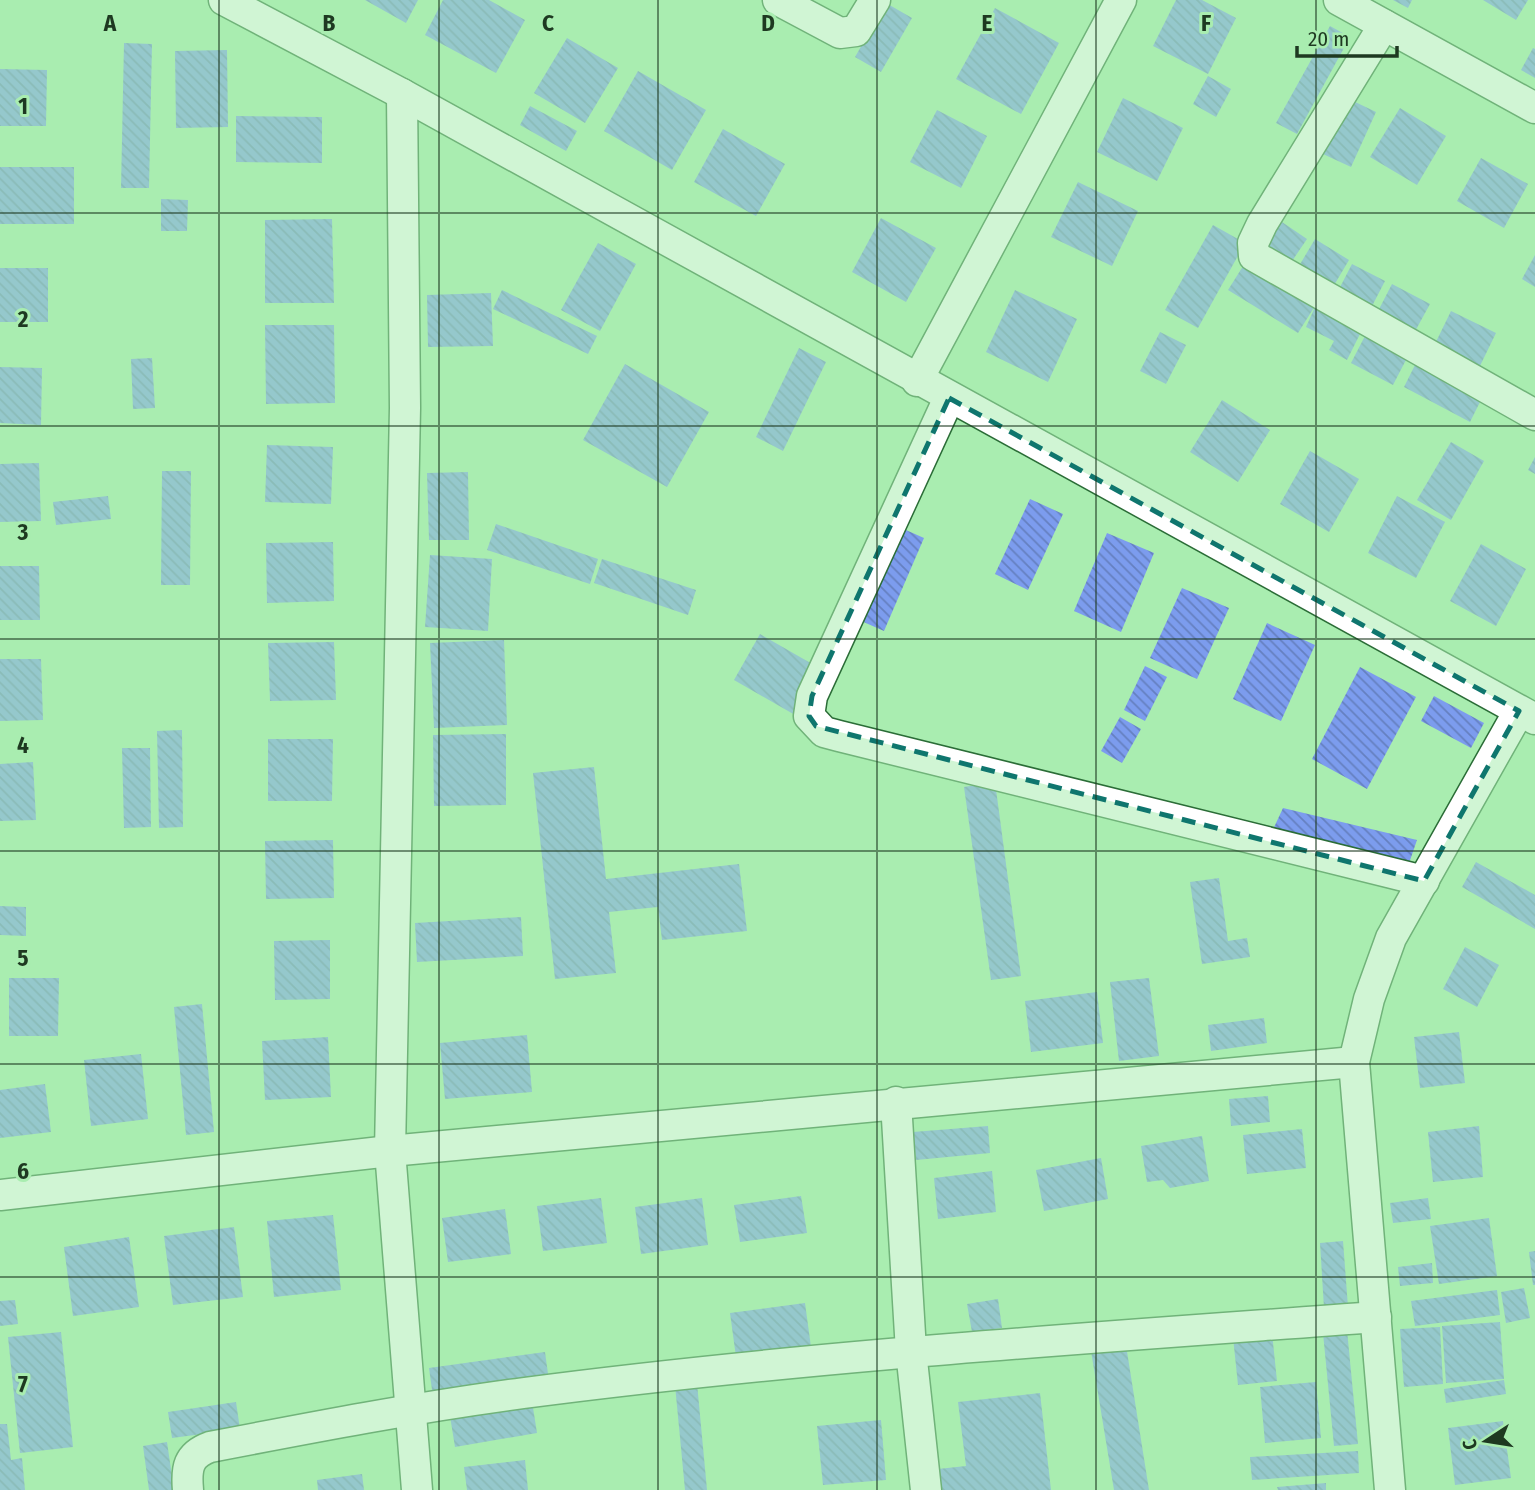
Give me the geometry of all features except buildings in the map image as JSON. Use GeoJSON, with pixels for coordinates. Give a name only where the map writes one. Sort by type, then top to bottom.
{"type":"FeatureCollection","features":[{"type":"Feature","properties":{"kind":"street"},"geometry":{"type":"LineString","coordinates":[[225,0],[402,94],[917,381],[1527,715],[1391,938],[1368,999],[1354,1062],[1390,1490]]}},
{"type":"Feature","properties":{"kind":"street"},"geometry":{"type":"LineString","coordinates":[[778,0],[840,33],[856,31],[875,0]]}},
{"type":"Feature","properties":{"kind":"street"},"geometry":{"type":"LineString","coordinates":[[917,381],[1121,0]]}},
{"type":"Feature","properties":{"kind":"street"},"geometry":{"type":"LineString","coordinates":[[1339,0],[1535,108]]}},
{"type":"Feature","properties":{"kind":"street"},"geometry":{"type":"LineString","coordinates":[[1384,25],[1262,224],[1253,243],[1254,256],[1535,415]]}},
{"type":"Feature","properties":{"kind":"street"},"geometry":{"type":"LineString","coordinates":[[402,94],[405,408],[390,1151],[416,1490]]}},
{"type":"Feature","properties":{"kind":"street"},"geometry":{"type":"LineString","coordinates":[[949,398],[812,696],[809,716],[816,726],[839,736],[1424,881]]}},
{"type":"Feature","properties":{"kind":"street"},"geometry":{"type":"LineString","coordinates":[[0,1195],[390,1151],[896,1102],[1354,1062]]}},
{"type":"Feature","properties":{"kind":"street"},"geometry":{"type":"LineString","coordinates":[[896,1102],[911,1351],[926,1490]]}},
{"type":"Feature","properties":{"kind":"street"},"geometry":{"type":"LineString","coordinates":[[188,1490],[188,1465],[192,1456],[210,1447],[410,1409],[525,1393],[911,1351],[1376,1317]]}},
{"type":"Feature","properties":{"kind":"highlighted area"},"geometry":{"type":"Polygon","coordinates":[[[949,398],[1519,711],[1424,881],[816,726],[809,716],[812,696],[949,398]]]}}]}
